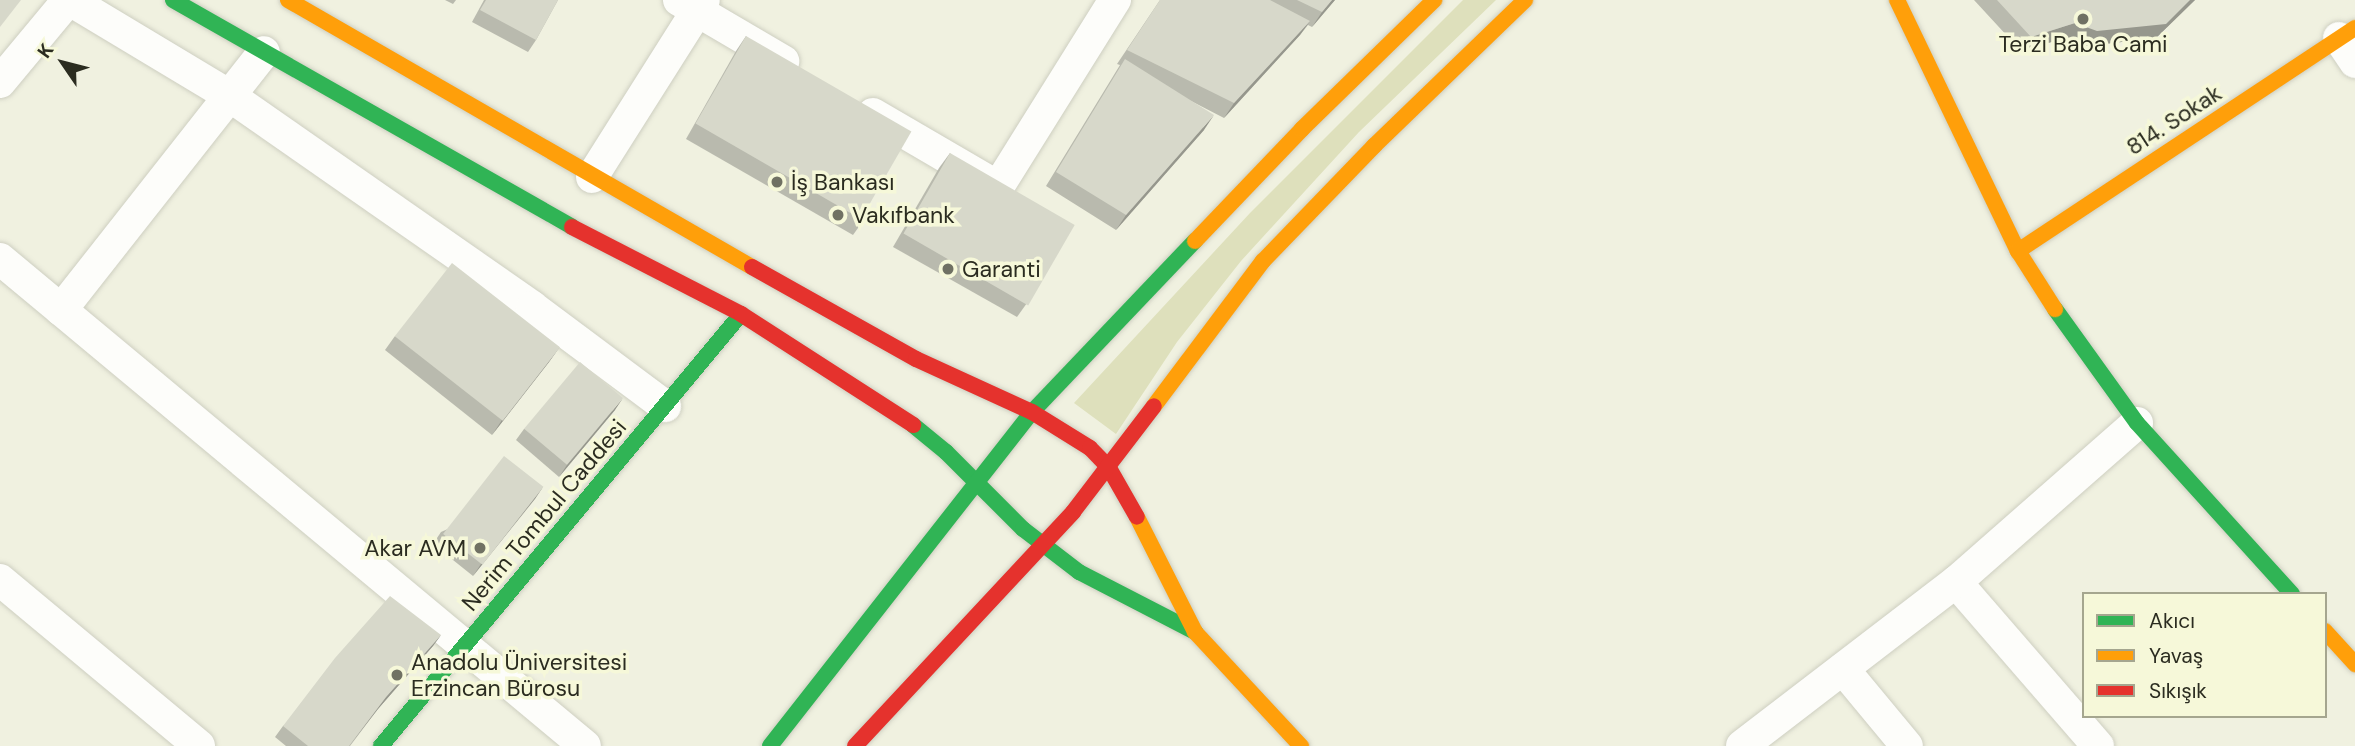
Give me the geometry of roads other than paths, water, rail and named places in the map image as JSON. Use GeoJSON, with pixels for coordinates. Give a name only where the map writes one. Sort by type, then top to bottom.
{"type":"FeatureCollection","features":[{"type":"Feature","properties":{"kind":"main road"},"geometry":{"type":"LineString","coordinates":[[173,0],[582,233],[741,314],[919,429],[1023,530],[1079,572],[1195,632]]}},
{"type":"Feature","properties":{"kind":"main road"},"geometry":{"type":"LineString","coordinates":[[288,0],[592,177],[916,359],[1032,412],[1090,448],[1109,468],[1143,527],[1195,632],[1301,746]]}},
{"type":"Feature","properties":{"kind":"main road"},"geometry":{"type":"LineString","coordinates":[[770,746],[1032,412],[1302,129],[1434,0]]}},
{"type":"Feature","properties":{"kind":"main road"},"geometry":{"type":"LineString","coordinates":[[855,746],[1044,546],[1109,468],[1201,340],[1263,261],[1392,128],[1525,0]]}},
{"type":"Feature","properties":{"kind":"main road"},"geometry":{"type":"LineString","coordinates":[[1897,0],[2018,251],[2073,336],[2137,423],[2290,592]]}},
{"type":"Feature","properties":{"kind":"main road","name":"814. Sokak"},"geometry":{"type":"LineString","coordinates":[[2018,251],[2349,43]]}},
{"type":"Feature","properties":{"kind":"main road","name":"Nerim Tombul Caddesi"},"geometry":{"type":"LineString","coordinates":[[381,746],[741,314]]}},
{"type":"Feature","properties":{"kind":"main road"},"geometry":{"type":"LineString","coordinates":[[2327,633],[2355,664]]}},
{"type":"Feature","properties":{"kind":"street"},"geometry":{"type":"LineString","coordinates":[[0,82],[69,0],[230,96],[532,307],[665,405]]}},
{"type":"Feature","properties":{"kind":"street"},"geometry":{"type":"LineString","coordinates":[[853,103],[998,187],[1115,0]]}},
{"type":"Feature","properties":{"kind":"street"},"geometry":{"type":"LineString","coordinates":[[592,177],[693,4],[805,74]]}},
{"type":"Feature","properties":{"kind":"street"},"geometry":{"type":"LineString","coordinates":[[61,310],[264,52]]}},
{"type":"Feature","properties":{"kind":"street"},"geometry":{"type":"LineString","coordinates":[[0,259],[585,746]]}},
{"type":"Feature","properties":{"kind":"street"},"geometry":{"type":"LineString","coordinates":[[1742,746],[1956,582],[2137,423]]}},
{"type":"Feature","properties":{"kind":"street"},"geometry":{"type":"LineString","coordinates":[[0,580],[199,746]]}},
{"type":"Feature","properties":{"kind":"street"},"geometry":{"type":"LineString","coordinates":[[1956,582],[2098,746]]}},
{"type":"Feature","properties":{"kind":"street"},"geometry":{"type":"LineString","coordinates":[[1843,669],[1907,746]]}},
{"type":"Feature","properties":{"kind":"place","name":"Terzi Baba Cami"},"geometry":{"type":"Point","coordinates":[2083,19]}},
{"type":"Feature","properties":{"kind":"place","name":"İş Bankası"},"geometry":{"type":"Point","coordinates":[777,182]}},
{"type":"Feature","properties":{"kind":"place","name":"Vakıfbank"},"geometry":{"type":"Point","coordinates":[838,215]}},
{"type":"Feature","properties":{"kind":"place","name":"Garanti"},"geometry":{"type":"Point","coordinates":[948,269]}},
{"type":"Feature","properties":{"kind":"place","name":"Akar AVM"},"geometry":{"type":"Point","coordinates":[480,548]}},
{"type":"Feature","properties":{"kind":"place","name":"Anadolu Üniversitesi Erzincan Bürosu"},"geometry":{"type":"Point","coordinates":[397,675]}}]}
